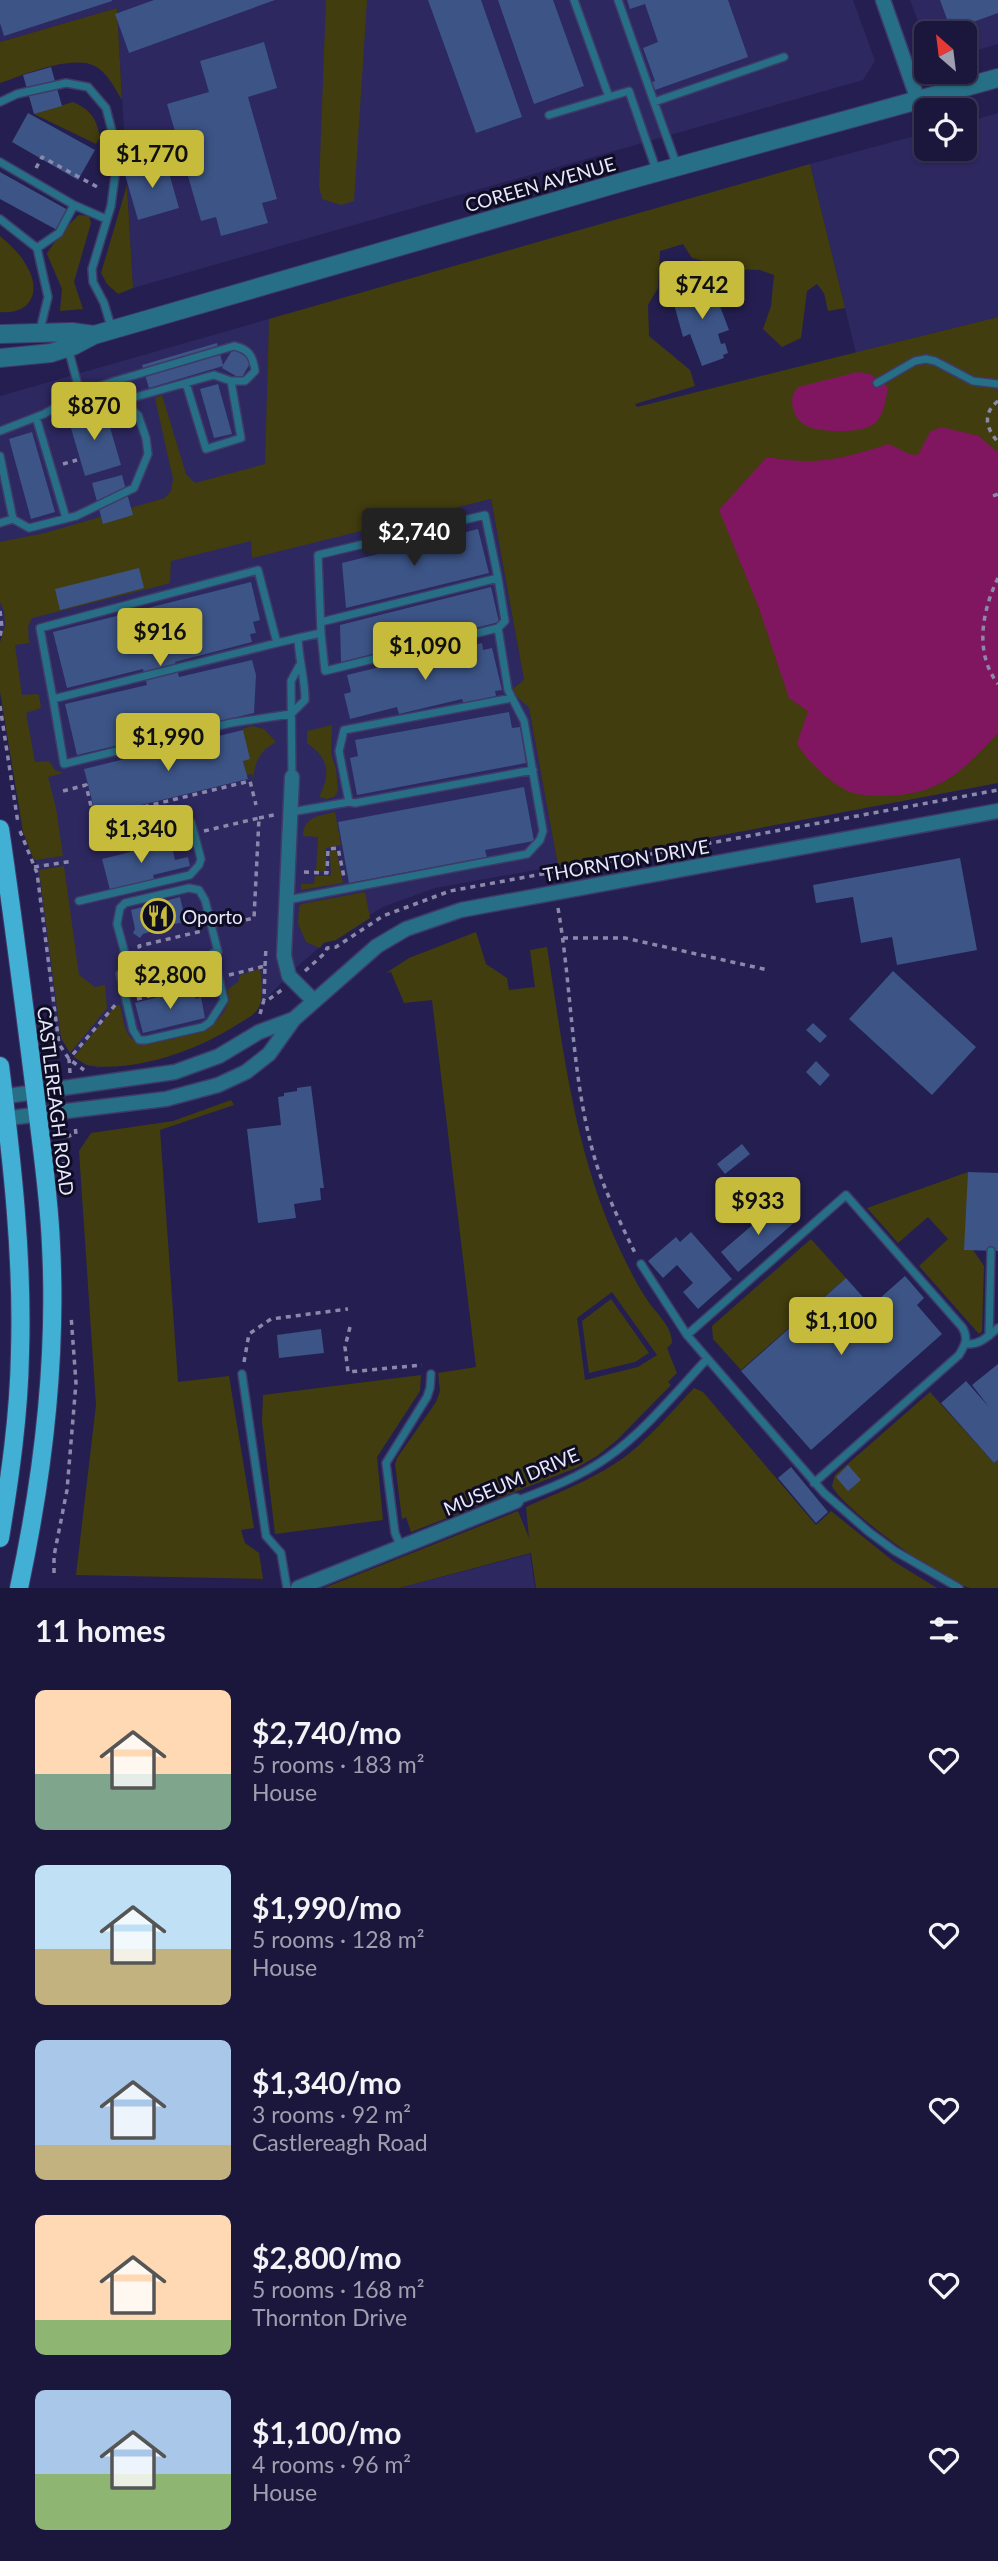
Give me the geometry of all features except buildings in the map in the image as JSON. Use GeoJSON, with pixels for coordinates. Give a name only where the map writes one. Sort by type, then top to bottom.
{"type":"FeatureCollection","features":[{"type":"Feature","properties":{"kind":"main road","name":"CASTLEREAGH ROAD"},"geometry":{"type":"LineString","coordinates":[[0,829],[38,1116],[51,1247],[51,1325],[43,1445],[34,1515],[19,1588]]}},
{"type":"Feature","properties":{"kind":"main road"},"geometry":{"type":"LineString","coordinates":[[0,1066],[3,1119],[19,1254],[20,1353],[17,1411],[0,1538]]}},
{"type":"Feature","properties":{"kind":"street"},"geometry":{"type":"LineString","coordinates":[[883,0],[917,98]]}},
{"type":"Feature","properties":{"kind":"street","name":"COREEN AVENUE"},"geometry":{"type":"LineString","coordinates":[[925,98],[998,78]]}},
{"type":"Feature","properties":{"kind":"street","name":"COREEN AVENUE"},"geometry":{"type":"LineString","coordinates":[[0,358],[51,353],[94,335],[657,172],[914,101]]}},
{"type":"Feature","properties":{"kind":"street","name":"COREEN AVENUE"},"geometry":{"type":"LineString","coordinates":[[0,334],[72,332],[94,335]]}},
{"type":"Feature","properties":{"kind":"street"},"geometry":{"type":"LineString","coordinates":[[292,777],[285,963],[295,984],[314,1001]]}},
{"type":"Feature","properties":{"kind":"street","name":"THORNTON DRIVE"},"geometry":{"type":"LineString","coordinates":[[3,1119],[166,1099],[218,1085],[246,1072],[269,1054],[294,1019],[377,946],[406,929],[461,910],[998,811]]}},
{"type":"Feature","properties":{"kind":"street","name":"THORNTON DRIVE"},"geometry":{"type":"LineString","coordinates":[[2,1097],[175,1072],[219,1056],[259,1032],[294,1019]]}},
{"type":"Feature","properties":{"kind":"street","name":"MUSEUM DRIVE"},"geometry":{"type":"LineString","coordinates":[[298,1588],[516,1501]]}},
{"type":"Feature","properties":{"kind":"lane"},"geometry":{"type":"LineString","coordinates":[[574,0],[609,97]]}},
{"type":"Feature","properties":{"kind":"lane"},"geometry":{"type":"LineString","coordinates":[[618,0],[677,167]]}},
{"type":"Feature","properties":{"kind":"lane"},"geometry":{"type":"LineString","coordinates":[[654,102],[784,57]]}},
{"type":"Feature","properties":{"kind":"lane"},"geometry":{"type":"LineString","coordinates":[[0,102],[17,94],[66,83],[88,87],[106,108],[114,139],[114,176],[106,219],[92,268],[93,282],[104,303],[112,330]]}},
{"type":"Feature","properties":{"kind":"lane"},"geometry":{"type":"LineString","coordinates":[[549,115],[629,91],[657,172]]}},
{"type":"Feature","properties":{"kind":"lane"},"geometry":{"type":"LineString","coordinates":[[0,162],[74,205],[106,219]]}},
{"type":"Feature","properties":{"kind":"lane"},"geometry":{"type":"LineString","coordinates":[[37,248],[59,233],[74,205]]}},
{"type":"Feature","properties":{"kind":"lane"},"geometry":{"type":"LineString","coordinates":[[0,219],[37,248],[48,297],[39,334]]}},
{"type":"Feature","properties":{"kind":"lane"},"geometry":{"type":"LineString","coordinates":[[0,431],[36,417],[80,393],[234,346],[245,348],[253,358],[255,371],[245,381],[231,381],[214,375],[121,401]]}},
{"type":"Feature","properties":{"kind":"lane"},"geometry":{"type":"LineString","coordinates":[[68,348],[80,393]]}},
{"type":"Feature","properties":{"kind":"lane"},"geometry":{"type":"LineString","coordinates":[[877,383],[915,361],[926,359],[973,381],[998,384]]}},
{"type":"Feature","properties":{"kind":"lane"},"geometry":{"type":"LineString","coordinates":[[0,523],[13,519],[29,528],[76,516],[134,488],[148,454],[146,438],[138,415],[121,401],[115,381]]}},
{"type":"Feature","properties":{"kind":"lane"},"geometry":{"type":"LineString","coordinates":[[186,383],[206,449],[241,438],[231,381]]}},
{"type":"Feature","properties":{"kind":"lane"},"geometry":{"type":"LineString","coordinates":[[36,417],[66,518]]}},
{"type":"Feature","properties":{"kind":"lane"},"geometry":{"type":"LineString","coordinates":[[0,456],[13,519]]}},
{"type":"Feature","properties":{"kind":"lane"},"geometry":{"type":"LineString","coordinates":[[485,515],[505,621],[498,628],[325,671],[321,622],[318,555],[485,515]]}},
{"type":"Feature","properties":{"kind":"lane"},"geometry":{"type":"LineString","coordinates":[[276,643],[258,570],[40,628],[64,764],[231,723],[291,714],[305,700],[304,678],[299,666],[298,638]]}},
{"type":"Feature","properties":{"kind":"lane"},"geometry":{"type":"LineString","coordinates":[[321,622],[498,578]]}},
{"type":"Feature","properties":{"kind":"lane"},"geometry":{"type":"LineString","coordinates":[[286,900],[527,854],[540,840],[543,831],[524,720],[512,698],[498,628]]}},
{"type":"Feature","properties":{"kind":"lane"},"geometry":{"type":"LineString","coordinates":[[53,699],[321,634]]}},
{"type":"Feature","properties":{"kind":"lane"},"geometry":{"type":"LineString","coordinates":[[292,777],[291,681],[299,666]]}},
{"type":"Feature","properties":{"kind":"lane"},"geometry":{"type":"LineString","coordinates":[[349,802],[339,751],[345,730],[512,698]]}},
{"type":"Feature","properties":{"kind":"lane"},"geometry":{"type":"LineString","coordinates":[[290,812],[355,803],[533,770]]}},
{"type":"Feature","properties":{"kind":"lane"},"geometry":{"type":"LineString","coordinates":[[79,901],[190,874],[201,859],[191,821]]}},
{"type":"Feature","properties":{"kind":"lane"},"geometry":{"type":"LineString","coordinates":[[120,974],[132,1030],[139,1040],[203,1027],[210,1022],[223,1004],[212,928],[205,900],[196,888],[125,903],[120,908],[117,918],[130,972]]}},
{"type":"Feature","properties":{"kind":"lane"},"geometry":{"type":"LineString","coordinates":[[687,1335],[846,1195],[962,1327],[966,1334],[965,1344],[959,1354],[814,1483]]}},
{"type":"Feature","properties":{"kind":"lane"},"geometry":{"type":"LineString","coordinates":[[989,1336],[991,1251]]}},
{"type":"Feature","properties":{"kind":"lane"},"geometry":{"type":"LineString","coordinates":[[641,1264],[687,1335],[814,1483],[869,1532],[923,1569],[959,1588]]}},
{"type":"Feature","properties":{"kind":"lane"},"geometry":{"type":"LineString","coordinates":[[965,1344],[974,1345],[998,1328]]}},
{"type":"Feature","properties":{"kind":"lane","name":"MUSEUM DRIVE"},"geometry":{"type":"LineString","coordinates":[[516,1501],[569,1480],[608,1458],[625,1444],[707,1359]]}},
{"type":"Feature","properties":{"kind":"lane"},"geometry":{"type":"LineString","coordinates":[[242,1374],[266,1536],[281,1553],[287,1588]]}},
{"type":"Feature","properties":{"kind":"lane"},"geometry":{"type":"LineString","coordinates":[[401,1547],[395,1533],[386,1463],[427,1397],[431,1374]]}},
{"type":"Feature","properties":{"kind":"path"},"geometry":{"type":"LineString","coordinates":[[42,157],[104,190],[96,215]]}},
{"type":"Feature","properties":{"kind":"path"},"geometry":{"type":"LineString","coordinates":[[998,401],[992,405],[986,418],[989,432],[998,442]]}},
{"type":"Feature","properties":{"kind":"path"},"geometry":{"type":"LineString","coordinates":[[998,578],[984,615],[983,631],[988,665],[998,684]]}},
{"type":"Feature","properties":{"kind":"path"},"geometry":{"type":"LineString","coordinates":[[0,611],[0,636]]}},
{"type":"Feature","properties":{"kind":"path"},"geometry":{"type":"LineString","coordinates":[[0,706],[18,821],[24,845],[34,867],[59,1044],[69,1059],[114,1004],[265,966]]}},
{"type":"Feature","properties":{"kind":"path"},"geometry":{"type":"LineString","coordinates":[[62,791],[86,785],[94,819],[250,781],[256,805]]}},
{"type":"Feature","properties":{"kind":"path"},"geometry":{"type":"LineString","coordinates":[[144,968],[139,946],[254,918],[259,818],[194,833]]}},
{"type":"Feature","properties":{"kind":"path"},"geometry":{"type":"LineString","coordinates":[[316,873],[327,873],[328,849],[338,848],[347,889]]}},
{"type":"Feature","properties":{"kind":"path"},"geometry":{"type":"LineString","coordinates":[[23,864],[31,860]]}},
{"type":"Feature","properties":{"kind":"path"},"geometry":{"type":"LineString","coordinates":[[34,867],[73,861]]}},
{"type":"Feature","properties":{"kind":"path"},"geometry":{"type":"LineString","coordinates":[[555,892],[563,938],[571,1026],[587,1124],[603,1181],[641,1264]]}},
{"type":"Feature","properties":{"kind":"path"},"geometry":{"type":"LineString","coordinates":[[563,938],[625,938],[768,970]]}},
{"type":"Feature","properties":{"kind":"path"},"geometry":{"type":"LineString","coordinates":[[264,1000],[266,947]]}},
{"type":"Feature","properties":{"kind":"path"},"geometry":{"type":"LineString","coordinates":[[175,961],[181,988]]}},
{"type":"Feature","properties":{"kind":"path"},"geometry":{"type":"LineString","coordinates":[[242,1374],[249,1334],[271,1319],[348,1309]]}},
{"type":"Feature","properties":{"kind":"path"},"geometry":{"type":"LineString","coordinates":[[350,1327],[345,1347],[348,1373],[424,1365],[431,1374]]}},
{"type":"Feature","properties":{"kind":"shaded area"},"geometry":{"type":"Polygon","coordinates":[[[0,0],[853,0],[875,61],[863,80],[133,288],[117,8],[0,42],[0,0]]]}},
{"type":"Feature","properties":{"kind":"shaded area"},"geometry":{"type":"Polygon","coordinates":[[[326,0],[367,0],[354,201],[341,205],[322,199],[319,186],[326,0]]]}},
{"type":"Feature","properties":{"kind":"shaded area"},"geometry":{"type":"Polygon","coordinates":[[[910,0],[998,0],[998,44],[977,50],[977,21],[918,21],[910,0]]]}},
{"type":"Feature","properties":{"kind":"shaded area"},"geometry":{"type":"Polygon","coordinates":[[[117,8],[122,100],[104,73],[85,63],[74,62],[48,67],[0,83],[0,42],[117,8]]]}},
{"type":"Feature","properties":{"kind":"shaded area"},"geometry":{"type":"Polygon","coordinates":[[[73,102],[89,112],[95,120],[100,138],[96,144],[34,114],[73,102]]]}},
{"type":"Feature","properties":{"kind":"shaded area"},"geometry":{"type":"Polygon","coordinates":[[[998,113],[998,317],[856,353],[810,164],[914,136],[914,161],[977,161],[977,119],[998,113]]]}},
{"type":"Feature","properties":{"kind":"shaded area"},"geometry":{"type":"Polygon","coordinates":[[[810,164],[845,308],[828,311],[824,293],[817,284],[807,291],[801,338],[782,347],[763,329],[771,306],[774,275],[760,270],[733,269],[692,258],[683,244],[660,251],[658,288],[648,305],[649,336],[690,370],[695,386],[635,404],[637,407],[998,317],[998,783],[558,866],[529,708],[514,694],[514,688],[524,680],[491,499],[252,558],[251,541],[171,561],[170,583],[32,618],[28,627],[29,643],[15,645],[22,695],[39,695],[41,708],[26,713],[35,762],[49,761],[55,770],[63,773],[48,777],[63,856],[34,860],[23,832],[0,692],[0,642],[5,625],[0,602],[0,542],[45,533],[165,498],[171,491],[173,479],[155,398],[162,395],[186,474],[195,483],[265,464],[269,319],[810,164]]]}},
{"type":"Feature","properties":{"kind":"shaded area"},"geometry":{"type":"Polygon","coordinates":[[[127,185],[133,288],[118,294],[107,284],[101,273],[127,185]]]}},
{"type":"Feature","properties":{"kind":"shaded area"},"geometry":{"type":"Polygon","coordinates":[[[79,215],[89,216],[91,223],[74,282],[83,309],[60,311],[62,289],[47,254],[79,215]]]}},
{"type":"Feature","properties":{"kind":"shaded area"},"geometry":{"type":"Polygon","coordinates":[[[0,236],[21,257],[33,283],[33,292],[27,305],[11,312],[0,312],[0,236]]]}},
{"type":"Feature","properties":{"kind":"shaded area"},"geometry":{"type":"Polygon","coordinates":[[[269,319],[265,499],[259,555],[491,499],[558,866],[435,888],[383,907],[328,940],[256,1009],[173,1054],[97,1068],[63,1042],[62,1034],[55,1035],[34,845],[0,632],[0,396],[269,319]]]}},
{"type":"Feature","properties":{"kind":"shaded area"},"geometry":{"type":"Polygon","coordinates":[[[858,372],[870,374],[888,387],[883,411],[870,427],[852,431],[830,431],[811,428],[797,418],[792,399],[798,387],[858,372]]]}},
{"type":"Feature","properties":{"kind":"shaded area"},"geometry":{"type":"Polygon","coordinates":[[[941,427],[979,436],[998,453],[998,733],[962,769],[937,785],[898,795],[857,794],[840,787],[823,774],[797,743],[808,711],[789,698],[759,608],[719,510],[767,457],[801,461],[829,460],[889,444],[909,454],[918,455],[930,432],[941,427]]]}},
{"type":"Feature","properties":{"kind":"shaded area"},"geometry":{"type":"Polygon","coordinates":[[[332,725],[331,753],[338,791],[334,797],[327,799],[319,797],[325,781],[326,767],[320,755],[307,743],[307,731],[332,725]]]}},
{"type":"Feature","properties":{"kind":"shaded area"},"geometry":{"type":"Polygon","coordinates":[[[252,726],[264,729],[276,742],[259,758],[253,781],[252,774],[247,775],[243,759],[249,756],[242,729],[252,726]]]}},
{"type":"Feature","properties":{"kind":"shaded area"},"geometry":{"type":"Polygon","coordinates":[[[335,812],[341,845],[326,848],[326,872],[316,871],[318,837],[303,836],[304,829],[313,818],[335,812]]]}},
{"type":"Feature","properties":{"kind":"shaded area"},"geometry":{"type":"Polygon","coordinates":[[[336,850],[343,883],[301,890],[301,884],[314,884],[315,876],[331,876],[330,851],[336,850]]]}},
{"type":"Feature","properties":{"kind":"shaded area"},"geometry":{"type":"Polygon","coordinates":[[[64,866],[79,975],[95,987],[105,985],[107,1008],[70,1053],[61,1038],[39,870],[64,866]]]}},
{"type":"Feature","properties":{"kind":"shaded area"},"geometry":{"type":"Polygon","coordinates":[[[365,892],[370,918],[336,940],[323,943],[320,948],[306,942],[298,924],[301,904],[365,892]]]}},
{"type":"Feature","properties":{"kind":"shaded area"},"geometry":{"type":"Polygon","coordinates":[[[476,932],[486,964],[507,978],[509,990],[535,987],[530,950],[547,947],[573,1105],[593,1181],[631,1272],[669,1330],[672,1343],[667,1348],[677,1373],[668,1382],[671,1385],[617,1440],[597,1456],[576,1468],[411,1532],[406,1517],[402,1519],[395,1464],[397,1458],[436,1402],[440,1391],[438,1373],[476,1367],[432,1000],[404,1003],[391,972],[386,973],[409,958],[476,932]],[[612,1292],[577,1318],[585,1380],[638,1367],[657,1355],[612,1292]]]}},
{"type":"Feature","properties":{"kind":"shaded area"},"geometry":{"type":"Polygon","coordinates":[[[260,969],[262,994],[257,1010],[247,1019],[206,1042],[150,1062],[130,1065],[90,1066],[74,1057],[115,1006],[120,1005],[128,1035],[143,1045],[199,1031],[221,1016],[227,1004],[228,989],[238,982],[240,975],[260,969]]]}},
{"type":"Feature","properties":{"kind":"shaded area"},"geometry":{"type":"Polygon","coordinates":[[[231,1100],[234,1105],[160,1130],[178,1382],[229,1376],[254,1528],[241,1530],[245,1543],[259,1553],[263,1579],[76,1575],[96,1405],[79,1151],[91,1133],[173,1121],[231,1100]]]}},
{"type":"Feature","properties":{"kind":"shaded area"},"geometry":{"type":"Polygon","coordinates":[[[968,1172],[973,1250],[984,1266],[982,1331],[979,1334],[919,1266],[948,1239],[928,1217],[898,1243],[867,1208],[968,1172]]]}},
{"type":"Feature","properties":{"kind":"shaded area"},"geometry":{"type":"Polygon","coordinates":[[[811,1239],[846,1278],[741,1370],[713,1339],[712,1326],[811,1239]]]}},
{"type":"Feature","properties":{"kind":"shaded area"},"geometry":{"type":"Polygon","coordinates":[[[611,1299],[649,1353],[635,1362],[589,1373],[582,1321],[611,1299]]]}},
{"type":"Feature","properties":{"kind":"shaded area"},"geometry":{"type":"Polygon","coordinates":[[[421,1375],[420,1391],[377,1457],[383,1520],[275,1534],[262,1422],[263,1395],[421,1375]]]}},
{"type":"Feature","properties":{"kind":"shaded area"},"geometry":{"type":"Polygon","coordinates":[[[694,1388],[703,1392],[816,1525],[831,1511],[893,1561],[937,1588],[536,1588],[531,1553],[399,1588],[324,1588],[518,1511],[529,1538],[526,1507],[584,1481],[625,1457],[652,1433],[694,1388]]]}},
{"type":"Feature","properties":{"kind":"shaded area"},"geometry":{"type":"Polygon","coordinates":[[[930,1392],[994,1463],[998,1460],[998,1588],[971,1588],[940,1574],[874,1528],[840,1497],[832,1486],[835,1475],[930,1392]]]}},
{"type":"Feature","properties":{"kind":"shaded area"},"geometry":{"type":"Polygon","coordinates":[[[530,1554],[535,1588],[399,1588],[530,1554]]]}},
{"type":"Feature","properties":{"kind":"place","name":"Oporto"},"geometry":{"type":"Point","coordinates":[158,916]}}]}
